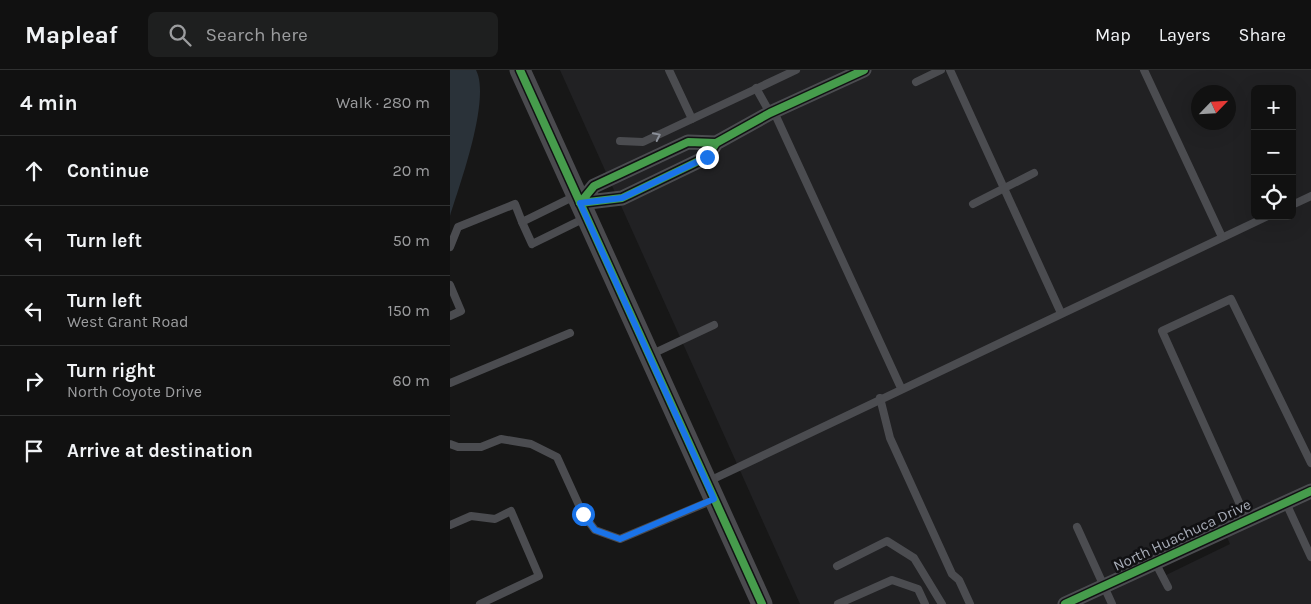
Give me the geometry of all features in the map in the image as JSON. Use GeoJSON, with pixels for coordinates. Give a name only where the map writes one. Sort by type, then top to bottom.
{"type":"FeatureCollection","features":[{"type":"Feature","properties":{"kind":"main road"},"geometry":{"type":"LineString","coordinates":[[520,70],[762,604]]}},
{"type":"Feature","properties":{"kind":"street"},"geometry":{"type":"LineString","coordinates":[[581,205],[594,186],[688,142],[716,142],[772,112],[864,70]]}},
{"type":"Feature","properties":{"kind":"street"},"geometry":{"type":"LineString","coordinates":[[581,205],[622,198],[707,157],[716,142]]}},
{"type":"Feature","properties":{"kind":"street","name":"North Huachuca Drive"},"geometry":{"type":"LineString","coordinates":[[1065,604],[1311,491]]}},
{"type":"Feature","properties":{"kind":"lane"},"geometry":{"type":"LineString","coordinates":[[669,70],[692,119]]}},
{"type":"Feature","properties":{"kind":"lane"},"geometry":{"type":"LineString","coordinates":[[620,141],[643,142],[796,70]]}},
{"type":"Feature","properties":{"kind":"lane"},"geometry":{"type":"LineString","coordinates":[[916,82],[941,70]]}},
{"type":"Feature","properties":{"kind":"lane"},"geometry":{"type":"LineString","coordinates":[[950,70],[1061,313]]}},
{"type":"Feature","properties":{"kind":"lane"},"geometry":{"type":"LineString","coordinates":[[1144,70],[1222,238]]}},
{"type":"Feature","properties":{"kind":"lane"},"geometry":{"type":"LineString","coordinates":[[756,88],[772,112],[901,388]]}},
{"type":"Feature","properties":{"kind":"lane"},"geometry":{"type":"LineString","coordinates":[[974,204],[1034,173]]}},
{"type":"Feature","properties":{"kind":"lane"},"geometry":{"type":"LineString","coordinates":[[1296,203],[1311,196]]}},
{"type":"Feature","properties":{"kind":"lane"},"geometry":{"type":"LineString","coordinates":[[450,247],[458,227],[515,204],[532,244],[581,205]]}},
{"type":"Feature","properties":{"kind":"lane"},"geometry":{"type":"LineString","coordinates":[[522,222],[581,205]]}},
{"type":"Feature","properties":{"kind":"lane"},"geometry":{"type":"LineString","coordinates":[[450,444],[458,447],[481,447],[500,439],[532,444],[557,457],[583,514],[595,530],[620,539],[880,398],[1260,220]]}},
{"type":"Feature","properties":{"kind":"lane"},"geometry":{"type":"LineString","coordinates":[[450,285],[460,311],[450,316]]}},
{"type":"Feature","properties":{"kind":"lane"},"geometry":{"type":"LineString","coordinates":[[1247,520],[1162,331],[1231,299],[1311,463]]}},
{"type":"Feature","properties":{"kind":"lane"},"geometry":{"type":"LineString","coordinates":[[650,356],[714,325]]}},
{"type":"Feature","properties":{"kind":"lane"},"geometry":{"type":"LineString","coordinates":[[450,383],[570,333]]}},
{"type":"Feature","properties":{"kind":"lane"},"geometry":{"type":"LineString","coordinates":[[880,398],[890,438],[952,574],[959,580],[970,604]]}},
{"type":"Feature","properties":{"kind":"lane"},"geometry":{"type":"LineString","coordinates":[[1286,502],[1311,557]]}},
{"type":"Feature","properties":{"kind":"lane"},"geometry":{"type":"LineString","coordinates":[[450,525],[471,516],[494,519],[511,511],[538,576],[480,604]]}},
{"type":"Feature","properties":{"kind":"lane"},"geometry":{"type":"LineString","coordinates":[[1077,528],[1112,604]]}},
{"type":"Feature","properties":{"kind":"lane"},"geometry":{"type":"LineString","coordinates":[[837,566],[887,541],[914,558],[942,604]]}},
{"type":"Feature","properties":{"kind":"lane"},"geometry":{"type":"LineString","coordinates":[[1156,562],[1168,587]]}},
{"type":"Feature","properties":{"kind":"lane"},"geometry":{"type":"LineString","coordinates":[[838,604],[892,580],[918,589],[924,604]]}},
{"type":"Feature","properties":{"kind":"shaded area"},"geometry":{"type":"Polygon","coordinates":[[[450,70],[476,70],[480,83],[480,101],[467,163],[450,216],[450,70]]]}},
{"type":"Feature","properties":{"kind":"shaded area"},"geometry":{"type":"Polygon","coordinates":[[[560,70],[1311,70],[1311,604],[800,604],[560,70]],[[1217,514],[1151,544],[1166,575],[1230,544],[1217,514]]]}},
{"type":"Feature","properties":{"kind":"cycle path"},"geometry":{"type":"LineString","coordinates":[[520,70],[762,604]]}},
{"type":"Feature","properties":{"kind":"cycle path"},"geometry":{"type":"LineString","coordinates":[[716,143],[688,142],[594,186],[580,203],[622,198],[707,157],[716,143],[770,113],[864,70]]}},
{"type":"Feature","properties":{"kind":"cycle path"},"geometry":{"type":"LineString","coordinates":[[1065,604],[1311,491]]}},
{"type":"Feature","properties":{"kind":"route"},"geometry":{"type":"LineString","coordinates":[[583,514],[595,530],[620,539],[714,499],[580,203],[622,198],[707,157]]}}]}
